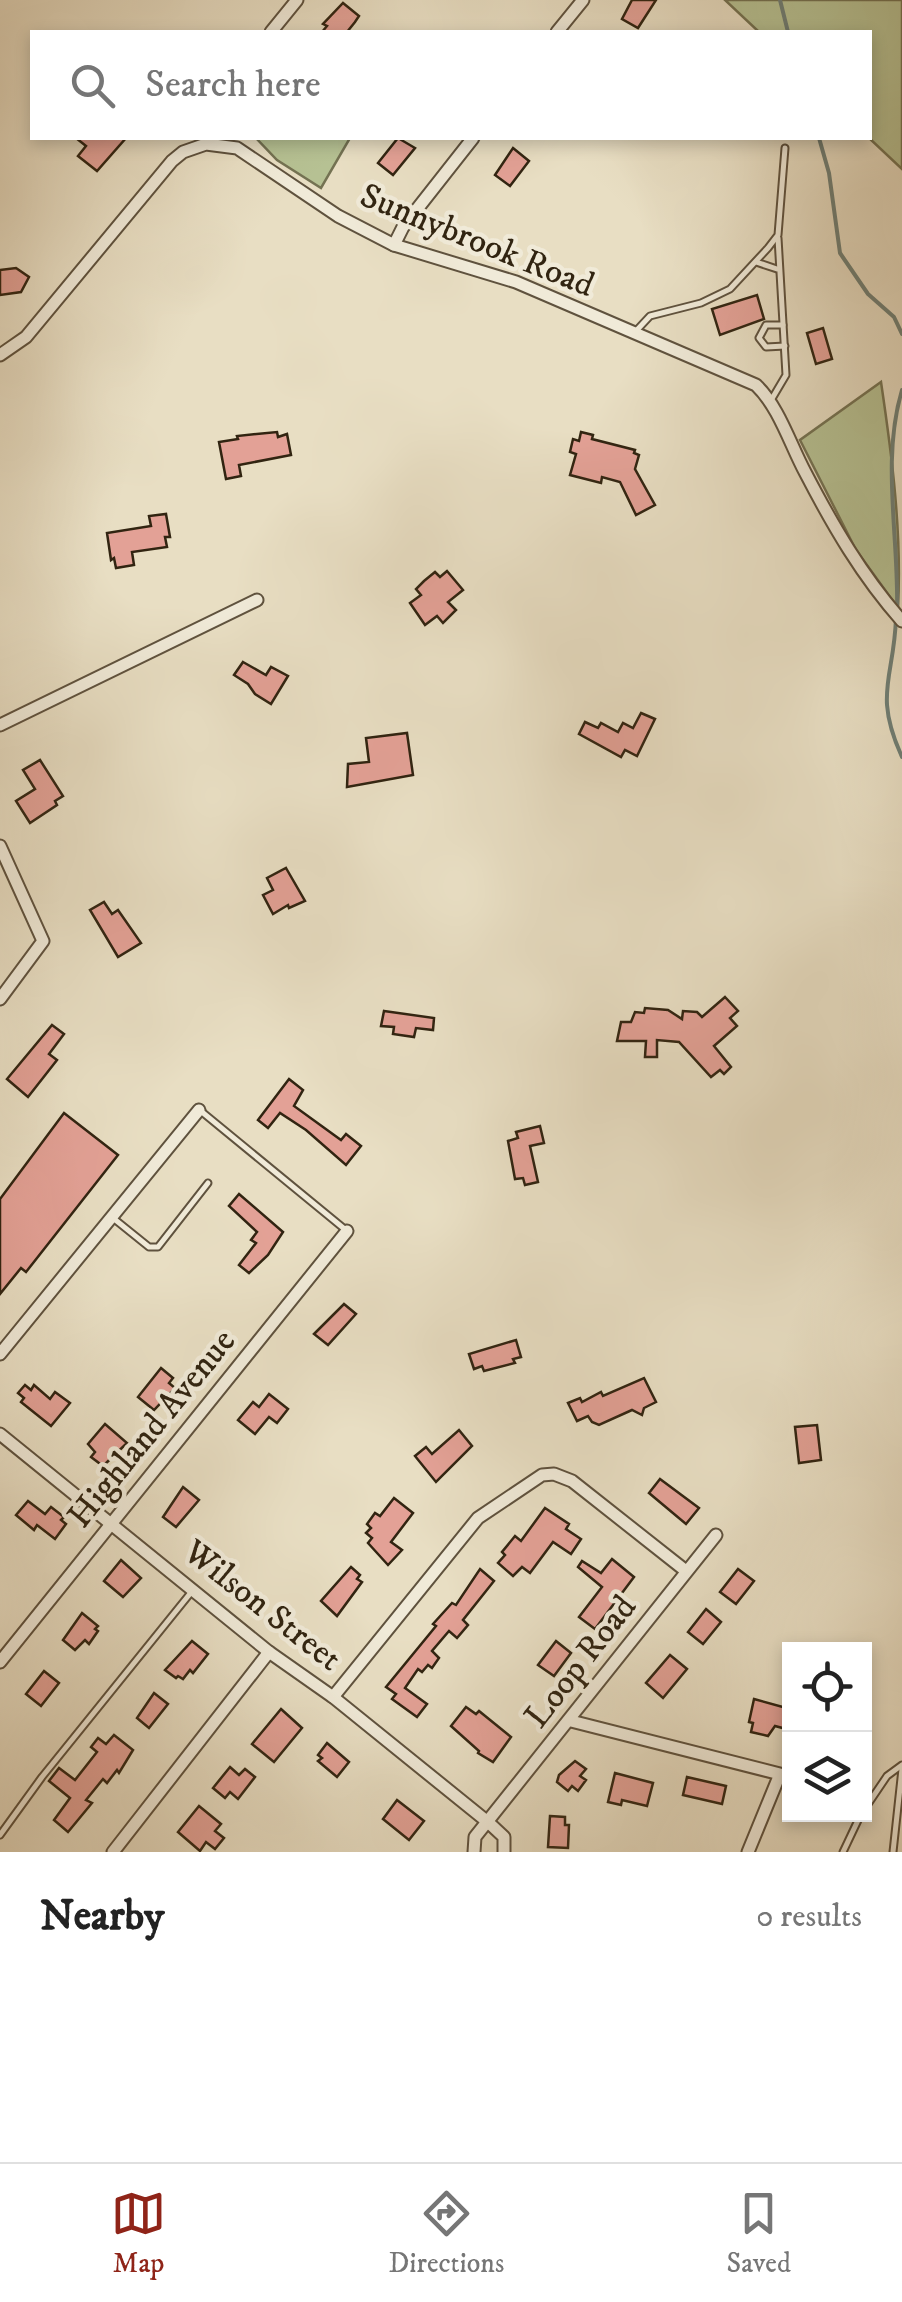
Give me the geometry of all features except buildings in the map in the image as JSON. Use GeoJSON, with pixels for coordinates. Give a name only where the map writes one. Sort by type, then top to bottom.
{"type":"FeatureCollection","features":[{"type":"Feature","properties":{"kind":"street"},"geometry":{"type":"LineString","coordinates":[[273,30],[296,0]]}},
{"type":"Feature","properties":{"kind":"street"},"geometry":{"type":"LineString","coordinates":[[559,30],[583,0]]}},
{"type":"Feature","properties":{"kind":"street"},"geometry":{"type":"LineString","coordinates":[[0,355],[26,337],[190,140]]}},
{"type":"Feature","properties":{"kind":"street"},"geometry":{"type":"LineString","coordinates":[[243,140],[246,153]]}},
{"type":"Feature","properties":{"kind":"street"},"geometry":{"type":"LineString","coordinates":[[394,246],[402,227],[471,140]]}},
{"type":"Feature","properties":{"kind":"street","name":"Sunnybrook Road"},"geometry":{"type":"LineString","coordinates":[[179,155],[213,144],[229,145],[338,216],[394,246],[516,282],[750,382],[770,402],[835,528],[902,621]]}},
{"type":"Feature","properties":{"kind":"street"},"geometry":{"type":"LineString","coordinates":[[0,724],[257,600]]}},
{"type":"Feature","properties":{"kind":"street"},"geometry":{"type":"LineString","coordinates":[[0,846],[44,941],[0,999]]}},
{"type":"Feature","properties":{"kind":"street"},"geometry":{"type":"LineString","coordinates":[[0,1354],[199,1110]]}},
{"type":"Feature","properties":{"kind":"street","name":"Highland Avenue"},"geometry":{"type":"LineString","coordinates":[[0,1662],[347,1231]]}},
{"type":"Feature","properties":{"kind":"street","name":"Wilson Street"},"geometry":{"type":"LineString","coordinates":[[0,1434],[269,1652],[489,1822],[504,1836],[504,1852]]}},
{"type":"Feature","properties":{"kind":"street"},"geometry":{"type":"LineString","coordinates":[[333,1698],[478,1518],[542,1475],[554,1474],[572,1481],[686,1571]]}},
{"type":"Feature","properties":{"kind":"street","name":"Loop Road"},"geometry":{"type":"LineString","coordinates":[[489,1822],[716,1535]]}},
{"type":"Feature","properties":{"kind":"street"},"geometry":{"type":"LineString","coordinates":[[113,1852],[269,1652]]}},
{"type":"Feature","properties":{"kind":"street"},"geometry":{"type":"LineString","coordinates":[[570,1720],[780,1774],[748,1852]]}},
{"type":"Feature","properties":{"kind":"street"},"geometry":{"type":"LineString","coordinates":[[474,1852],[475,1837],[489,1822]]}},
{"type":"Feature","properties":{"kind":"lane"},"geometry":{"type":"LineString","coordinates":[[770,402],[784,382],[778,235],[785,148]]}},
{"type":"Feature","properties":{"kind":"lane"},"geometry":{"type":"LineString","coordinates":[[634,334],[650,316],[715,298],[730,289],[778,235]]}},
{"type":"Feature","properties":{"kind":"lane"},"geometry":{"type":"LineString","coordinates":[[756,262],[778,270]]}},
{"type":"Feature","properties":{"kind":"lane"},"geometry":{"type":"LineString","coordinates":[[783,325],[766,325],[759,338],[766,347],[785,346]]}},
{"type":"Feature","properties":{"kind":"lane"},"geometry":{"type":"LineString","coordinates":[[199,1110],[347,1231]]}},
{"type":"Feature","properties":{"kind":"lane"},"geometry":{"type":"LineString","coordinates":[[110,1216],[148,1247],[158,1246],[208,1183]]}},
{"type":"Feature","properties":{"kind":"lane"},"geometry":{"type":"LineString","coordinates":[[0,1834],[194,1588]]}},
{"type":"Feature","properties":{"kind":"lane"},"geometry":{"type":"LineString","coordinates":[[872,1798],[887,1776],[902,1767]]}},
{"type":"Feature","properties":{"kind":"lane"},"geometry":{"type":"LineString","coordinates":[[893,1852],[902,1767]]}},
{"type":"Feature","properties":{"kind":"lane"},"geometry":{"type":"LineString","coordinates":[[843,1852],[858,1822]]}},
{"type":"Feature","properties":{"kind":"green space"},"geometry":{"type":"Polygon","coordinates":[[[725,0],[902,0],[902,169],[871,140],[872,30],[757,30],[725,0]]]}},
{"type":"Feature","properties":{"kind":"green space"},"geometry":{"type":"Polygon","coordinates":[[[258,140],[349,140],[321,188],[277,160],[258,140]]]}},
{"type":"Feature","properties":{"kind":"green space"},"geometry":{"type":"Polygon","coordinates":[[[881,382],[897,523],[898,608],[856,550],[800,440],[881,382]]]}},
{"type":"Feature","properties":{"kind":"waterway"},"geometry":{"type":"LineString","coordinates":[[780,0],[788,30]]}},
{"type":"Feature","properties":{"kind":"waterway"},"geometry":{"type":"LineString","coordinates":[[820,140],[829,173],[840,253],[868,294],[894,317],[902,334]]}},
{"type":"Feature","properties":{"kind":"waterway"},"geometry":{"type":"LineString","coordinates":[[897,609],[892,471],[902,390]]}},
{"type":"Feature","properties":{"kind":"waterway"},"geometry":{"type":"LineString","coordinates":[[896,618],[887,701],[893,735],[902,757]]}}]}
